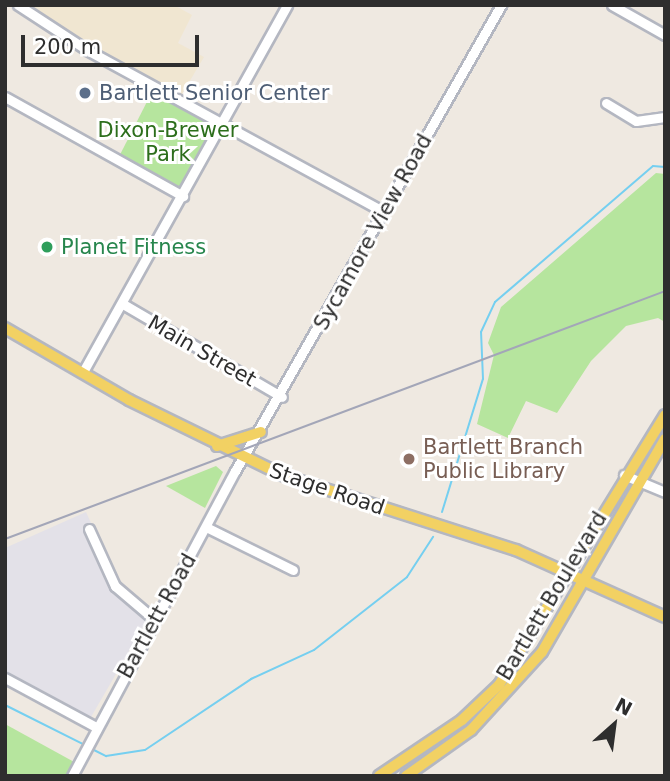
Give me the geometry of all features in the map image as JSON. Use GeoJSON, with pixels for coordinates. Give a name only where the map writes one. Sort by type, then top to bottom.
{"type":"FeatureCollection","features":[{"type":"Feature","properties":{"kind":"main road","name":"Stage Road"},"geometry":{"type":"LineString","coordinates":[[5,328],[216,446],[568,571],[665,617]]}},
{"type":"Feature","properties":{"kind":"main road","name":"Bartlett Boulevard"},"geometry":{"type":"LineString","coordinates":[[379,776],[462,720],[499,685],[624,475],[665,415]]}},
{"type":"Feature","properties":{"kind":"main road"},"geometry":{"type":"LineString","coordinates":[[216,446],[261,432]]}},
{"type":"Feature","properties":{"kind":"main road","name":"Bartlett Boulevard"},"geometry":{"type":"LineString","coordinates":[[407,776],[505,697],[542,652],[636,482],[665,439]]}},
{"type":"Feature","properties":{"kind":"street"},"geometry":{"type":"LineString","coordinates":[[18,5],[87,50],[225,122],[384,212]]}},
{"type":"Feature","properties":{"kind":"street"},"geometry":{"type":"LineString","coordinates":[[84,370],[225,122],[287,5]]}},
{"type":"Feature","properties":{"kind":"street","name":"Sycamore View Road"},"geometry":{"type":"LineString","coordinates":[[244,458],[282,397],[501,5]]}},
{"type":"Feature","properties":{"kind":"street"},"geometry":{"type":"LineString","coordinates":[[612,5],[665,35]]}},
{"type":"Feature","properties":{"kind":"street"},"geometry":{"type":"LineString","coordinates":[[5,97],[183,196]]}},
{"type":"Feature","properties":{"kind":"street"},"geometry":{"type":"LineString","coordinates":[[606,103],[636,121],[665,117]]}},
{"type":"Feature","properties":{"kind":"street","name":"Main Street"},"geometry":{"type":"LineString","coordinates":[[122,304],[282,397]]}},
{"type":"Feature","properties":{"kind":"street","name":"Bartlett Road"},"geometry":{"type":"LineString","coordinates":[[72,776],[96,727],[244,458]]}},
{"type":"Feature","properties":{"kind":"street"},"geometry":{"type":"LineString","coordinates":[[624,475],[665,492]]}},
{"type":"Feature","properties":{"kind":"street"},"geometry":{"type":"LineString","coordinates":[[206,527],[293,569]]}},
{"type":"Feature","properties":{"kind":"street"},"geometry":{"type":"LineString","coordinates":[[89,529],[115,586],[155,620]]}},
{"type":"Feature","properties":{"kind":"street"},"geometry":{"type":"LineString","coordinates":[[5,678],[96,727]]}},
{"type":"Feature","properties":{"kind":"shaded area"},"geometry":{"type":"Polygon","coordinates":[[[18,5],[174,5],[192,15],[178,43],[204,57],[179,99],[18,5]]]}},
{"type":"Feature","properties":{"kind":"shaded area"},"geometry":{"type":"Polygon","coordinates":[[[86,512],[118,582],[152,612],[91,717],[5,672],[5,548],[86,512]]]}},
{"type":"Feature","properties":{"kind":"green space","name":"Dixon-Brewer Park"},"geometry":{"type":"Polygon","coordinates":[[[155,86],[225,122],[187,198],[116,162],[155,86]]]}},
{"type":"Feature","properties":{"kind":"green space"},"geometry":{"type":"Polygon","coordinates":[[[656,173],[665,174],[665,322],[658,318],[626,326],[591,361],[557,413],[526,401],[508,438],[477,424],[494,355],[488,343],[501,307],[656,173]]]}},
{"type":"Feature","properties":{"kind":"green space"},"geometry":{"type":"Polygon","coordinates":[[[216,466],[223,472],[205,508],[166,486],[216,466]]]}},
{"type":"Feature","properties":{"kind":"green space"},"geometry":{"type":"Polygon","coordinates":[[[5,724],[76,763],[72,776],[5,776],[5,724]]]}},
{"type":"Feature","properties":{"kind":"waterway"},"geometry":{"type":"LineString","coordinates":[[442,512],[483,379],[481,332],[495,302],[653,166],[665,167]]}},
{"type":"Feature","properties":{"kind":"waterway"},"geometry":{"type":"LineString","coordinates":[[90,748],[106,756],[145,750],[251,679],[314,650],[407,577],[433,537]]}},
{"type":"Feature","properties":{"kind":"waterway"},"geometry":{"type":"LineString","coordinates":[[5,705],[85,745]]}},
{"type":"Feature","properties":{"kind":"railway"},"geometry":{"type":"LineString","coordinates":[[5,539],[665,291]]}},
{"type":"Feature","properties":{"kind":"place","name":"Bartlett Senior Center"},"geometry":{"type":"Point","coordinates":[85,93]}},
{"type":"Feature","properties":{"kind":"place","name":"Planet Fitness"},"geometry":{"type":"Point","coordinates":[47,247]}},
{"type":"Feature","properties":{"kind":"place","name":"Bartlett Branch Public Library"},"geometry":{"type":"Point","coordinates":[409,459]}}]}
